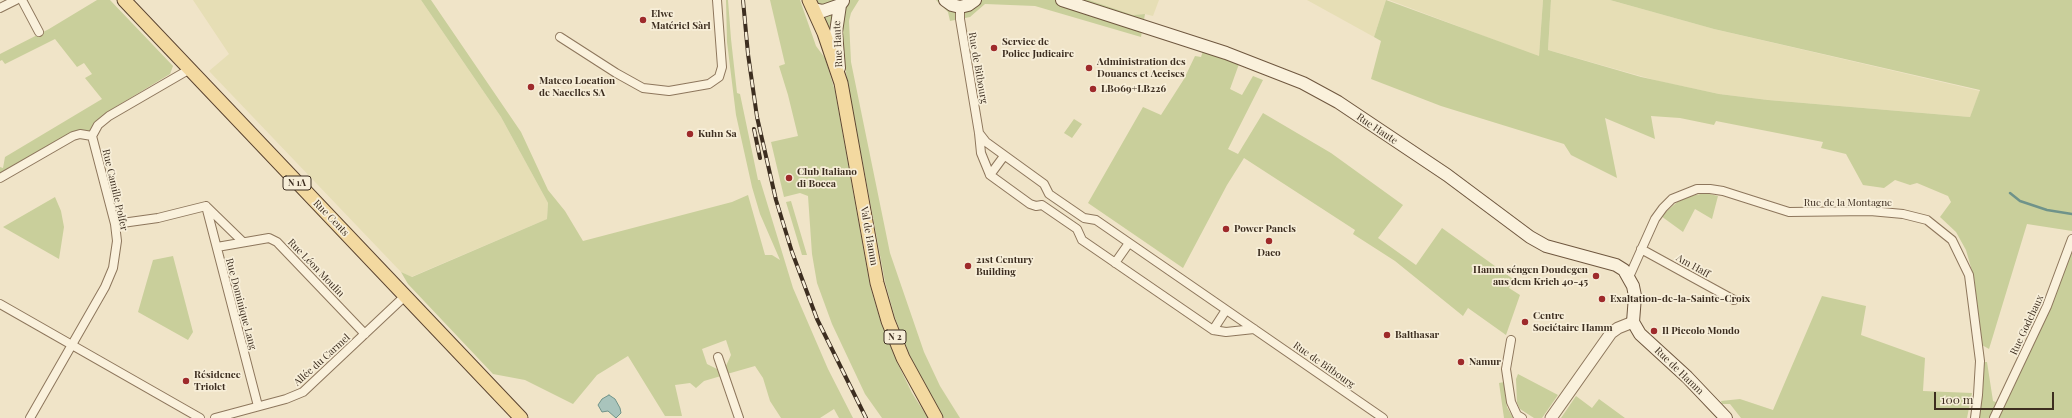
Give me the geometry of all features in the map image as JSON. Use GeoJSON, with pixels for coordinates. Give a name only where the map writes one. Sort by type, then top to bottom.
{"type":"FeatureCollection","features":[{"type":"Feature","properties":{"kind":"main road","name":"Rue Cents"},"geometry":{"type":"LineString","coordinates":[[124,0],[521,418]]}},
{"type":"Feature","properties":{"kind":"main road"},"geometry":{"type":"LineString","coordinates":[[945,0],[952,5],[960,7],[968,5],[975,0]]}},
{"type":"Feature","properties":{"kind":"main road","name":"Rue Haute"},"geometry":{"type":"LineString","coordinates":[[1062,0],[1226,53],[1303,83],[1338,102],[1480,198],[1530,237],[1546,246],[1608,261],[1624,270],[1635,296],[1633,322]]}},
{"type":"Feature","properties":{"kind":"main road","name":"Rue Haute"},"geometry":{"type":"LineString","coordinates":[[811,5],[822,11],[842,2]]}},
{"type":"Feature","properties":{"kind":"main road","name":"Rue Haute"},"geometry":{"type":"LineString","coordinates":[[841,83],[836,32],[842,2]]}},
{"type":"Feature","properties":{"kind":"main road","name":"Val de Hamm"},"geometry":{"type":"LineString","coordinates":[[811,5],[841,83],[877,283],[888,321],[903,358],[936,418]]}},
{"type":"Feature","properties":{"kind":"main road","name":"Rue de Hamm"},"geometry":{"type":"LineString","coordinates":[[1633,322],[1640,334],[1687,377],[1726,418]]}},
{"type":"Feature","properties":{"kind":"street"},"geometry":{"type":"LineString","coordinates":[[0,8],[16,0]]}},
{"type":"Feature","properties":{"kind":"street"},"geometry":{"type":"LineString","coordinates":[[22,0],[39,32]]}},
{"type":"Feature","properties":{"kind":"street"},"geometry":{"type":"LineString","coordinates":[[560,37],[616,73],[643,88],[669,91],[709,84],[719,77],[722,67],[717,0]]}},
{"type":"Feature","properties":{"kind":"street","name":"Rue de Bitbourg"},"geometry":{"type":"LineString","coordinates":[[960,7],[960,19],[980,133],[981,153],[990,175]]}},
{"type":"Feature","properties":{"kind":"street"},"geometry":{"type":"LineString","coordinates":[[0,178],[73,136],[80,134],[92,136],[98,125],[109,116],[190,69]]}},
{"type":"Feature","properties":{"kind":"street","name":"Rue de Bitbourg"},"geometry":{"type":"LineString","coordinates":[[980,133],[986,142],[1044,184],[1049,194],[1066,207],[1084,218],[1096,220],[1383,418]]}},
{"type":"Feature","properties":{"kind":"street","name":"Rue Camille Polfer"},"geometry":{"type":"LineString","coordinates":[[30,418],[105,287],[113,268],[117,241],[115,224],[92,136]]}},
{"type":"Feature","properties":{"kind":"street"},"geometry":{"type":"LineString","coordinates":[[1004,156],[990,175],[1030,204],[1036,206],[1042,205],[1060,217],[1077,229],[1082,240],[1115,263],[1213,330],[1226,332],[1254,329]]}},
{"type":"Feature","properties":{"kind":"street","name":"Rue de la Montagne"},"geometry":{"type":"LineString","coordinates":[[1628,277],[1663,208],[1672,199],[1697,189],[1723,191],[1789,212],[1870,211],[1903,214],[1927,220],[1952,240],[1969,275],[1980,361],[1975,418]]}},
{"type":"Feature","properties":{"kind":"street"},"geometry":{"type":"LineString","coordinates":[[1042,205],[1049,194]]}},
{"type":"Feature","properties":{"kind":"street"},"geometry":{"type":"LineString","coordinates":[[115,224],[158,218],[206,206],[243,242]]}},
{"type":"Feature","properties":{"kind":"street","name":"Rue Dominique Lang"},"geometry":{"type":"LineString","coordinates":[[206,206],[258,406]]}},
{"type":"Feature","properties":{"kind":"street"},"geometry":{"type":"LineString","coordinates":[[1060,217],[1066,207]]}},
{"type":"Feature","properties":{"kind":"street"},"geometry":{"type":"LineString","coordinates":[[1077,229],[1084,218]]}},
{"type":"Feature","properties":{"kind":"street","name":"Rue Léon Moulin"},"geometry":{"type":"LineString","coordinates":[[216,248],[270,238],[278,242],[365,334]]}},
{"type":"Feature","properties":{"kind":"street","name":"Rue Godchaux"},"geometry":{"type":"LineString","coordinates":[[1994,418],[2047,306],[2072,239]]}},
{"type":"Feature","properties":{"kind":"street"},"geometry":{"type":"LineString","coordinates":[[1115,263],[1129,243]]}},
{"type":"Feature","properties":{"kind":"street","name":"Am Haff"},"geometry":{"type":"LineString","coordinates":[[1641,249],[1734,300]]}},
{"type":"Feature","properties":{"kind":"street","name":"Allée du Carmel"},"geometry":{"type":"LineString","coordinates":[[215,418],[286,399],[303,392],[405,296]]}},
{"type":"Feature","properties":{"kind":"street"},"geometry":{"type":"LineString","coordinates":[[0,304],[200,418]]}},
{"type":"Feature","properties":{"kind":"street"},"geometry":{"type":"LineString","coordinates":[[1213,330],[1226,310]]}},
{"type":"Feature","properties":{"kind":"street"},"geometry":{"type":"LineString","coordinates":[[1551,418],[1611,333],[1618,328],[1633,322]]}},
{"type":"Feature","properties":{"kind":"street"},"geometry":{"type":"LineString","coordinates":[[1511,340],[1506,369],[1511,402],[1517,415],[1522,418]]}},
{"type":"Feature","properties":{"kind":"street"},"geometry":{"type":"LineString","coordinates":[[718,357],[739,418]]}},
{"type":"Feature","properties":{"kind":"shaded area"},"geometry":{"type":"Polygon","coordinates":[[[193,0],[421,0],[501,117],[548,203],[547,219],[411,277],[401,272],[209,71],[229,54],[193,0]]]}},
{"type":"Feature","properties":{"kind":"shaded area"},"geometry":{"type":"Polygon","coordinates":[[[1089,0],[1159,0],[1153,16],[1145,14],[1133,15],[1089,0]]]}},
{"type":"Feature","properties":{"kind":"shaded area"},"geometry":{"type":"Polygon","coordinates":[[[1307,0],[1386,0],[1374,37],[1307,0]]]}},
{"type":"Feature","properties":{"kind":"shaded area"},"geometry":{"type":"Polygon","coordinates":[[[1389,0],[1543,0],[1539,57],[1389,0]]]}},
{"type":"Feature","properties":{"kind":"shaded area"},"geometry":{"type":"Polygon","coordinates":[[[1551,0],[1610,0],[1714,29],[1980,91],[1970,117],[1768,100],[1719,94],[1658,81],[1548,50],[1551,0]]]}},
{"type":"Feature","properties":{"kind":"green space"},"geometry":{"type":"Polygon","coordinates":[[[97,0],[110,0],[173,66],[170,74],[107,112],[90,131],[80,130],[0,175],[0,167],[3,168],[5,157],[102,99],[85,78],[92,74],[84,63],[77,67],[55,39],[5,64],[2,60],[0,61],[0,54],[49,29],[97,0]]]}},
{"type":"Feature","properties":{"kind":"green space"},"geometry":{"type":"Polygon","coordinates":[[[421,0],[431,0],[521,132],[548,190],[565,211],[583,241],[732,202],[748,195],[765,255],[772,255],[780,260],[760,214],[752,187],[736,115],[727,42],[726,0],[728,0],[737,93],[740,94],[758,180],[760,180],[793,288],[828,369],[853,418],[839,418],[834,409],[820,418],[781,418],[770,401],[763,378],[755,366],[727,374],[725,368],[731,355],[726,340],[702,349],[707,364],[719,370],[721,376],[704,381],[696,388],[690,383],[675,385],[682,416],[665,416],[628,356],[597,375],[573,404],[525,380],[493,374],[408,284],[401,272],[412,277],[547,219],[548,203],[501,117],[421,0]]]}},
{"type":"Feature","properties":{"kind":"green space"},"geometry":{"type":"Polygon","coordinates":[[[770,0],[800,0],[816,46],[825,58],[835,91],[870,286],[881,323],[897,362],[912,393],[928,418],[882,418],[865,394],[832,324],[817,283],[812,254],[808,196],[800,193],[784,197],[771,142],[798,136],[779,66],[785,64],[770,0]]]}},
{"type":"Feature","properties":{"kind":"green space"},"geometry":{"type":"Polygon","coordinates":[[[817,0],[859,0],[851,13],[849,21],[851,62],[890,253],[924,352],[940,386],[960,418],[944,418],[910,356],[895,318],[885,282],[844,62],[817,0]]]}},
{"type":"Feature","properties":{"kind":"green space"},"geometry":{"type":"Polygon","coordinates":[[[936,0],[1089,0],[1133,15],[1145,14],[1141,37],[1035,6],[985,4],[970,17],[950,21],[948,12],[936,0]]]}},
{"type":"Feature","properties":{"kind":"green space"},"geometry":{"type":"Polygon","coordinates":[[[1386,0],[1539,56],[1543,0],[1551,0],[1548,50],[1641,77],[1719,94],[1768,100],[1970,117],[1980,90],[1714,29],[1610,0],[2072,0],[2072,231],[2027,224],[1989,349],[1982,345],[1974,278],[1966,250],[1956,232],[1940,217],[1951,202],[1948,196],[1917,183],[1910,185],[1895,180],[1884,188],[1863,185],[1846,154],[1821,148],[1823,142],[1716,121],[1714,125],[1680,118],[1651,116],[1655,139],[1605,118],[1617,178],[1571,155],[1564,144],[1441,106],[1371,79],[1381,41],[1374,37],[1386,0]]]}},
{"type":"Feature","properties":{"kind":"green space"},"geometry":{"type":"Polygon","coordinates":[[[1203,51],[1239,64],[1230,89],[1242,95],[1253,76],[1263,80],[1228,149],[1238,154],[1263,113],[1331,153],[1403,205],[1378,238],[1416,265],[1442,228],[1513,279],[1509,288],[1520,295],[1506,335],[1468,308],[1463,316],[1395,261],[1353,234],[1355,230],[1244,158],[1227,185],[1183,268],[1088,203],[1143,107],[1161,115],[1184,79],[1195,56],[1201,57],[1203,51]]]}},
{"type":"Feature","properties":{"kind":"green space"},"geometry":{"type":"Polygon","coordinates":[[[1074,119],[1082,124],[1072,138],[1064,133],[1074,119]]]}},
{"type":"Feature","properties":{"kind":"green space"},"geometry":{"type":"Polygon","coordinates":[[[1705,193],[1718,196],[1712,219],[1695,209],[1683,232],[1661,216],[1682,198],[1705,193]]]}},
{"type":"Feature","properties":{"kind":"green space"},"geometry":{"type":"Polygon","coordinates":[[[55,197],[61,211],[64,227],[59,259],[3,227],[55,197]]]}},
{"type":"Feature","properties":{"kind":"green space"},"geometry":{"type":"Polygon","coordinates":[[[791,201],[807,255],[802,255],[786,202],[791,201]]]}},
{"type":"Feature","properties":{"kind":"green space"},"geometry":{"type":"Polygon","coordinates":[[[2072,239],[2072,418],[1978,418],[1983,362],[1987,362],[1993,401],[2001,404],[2072,239]]]}},
{"type":"Feature","properties":{"kind":"green space"},"geometry":{"type":"Polygon","coordinates":[[[173,256],[193,332],[188,340],[138,312],[153,260],[173,256]]]}},
{"type":"Feature","properties":{"kind":"green space"},"geometry":{"type":"Polygon","coordinates":[[[1822,296],[1866,306],[1861,335],[1925,358],[1923,391],[1972,393],[1967,418],[1741,418],[1730,404],[1722,404],[1721,401],[1740,399],[1773,410],[1822,296]]]}},
{"type":"Feature","properties":{"kind":"green space"},"geometry":{"type":"Polygon","coordinates":[[[1518,374],[1558,395],[1542,418],[1534,418],[1520,409],[1517,403],[1516,379],[1518,374]]]}},
{"type":"Feature","properties":{"kind":"green space"},"geometry":{"type":"Polygon","coordinates":[[[1504,382],[1507,407],[1513,418],[1504,418],[1499,383],[1504,382]]]}},
{"type":"Feature","properties":{"kind":"green space"},"geometry":{"type":"Polygon","coordinates":[[[1576,396],[1592,408],[1599,399],[1625,418],[1561,418],[1576,396]]]}},
{"type":"Feature","properties":{"kind":"water"},"geometry":{"type":"Polygon","coordinates":[[[609,395],[615,399],[620,408],[621,413],[616,418],[608,411],[602,412],[598,405],[602,399],[609,395]]]}},
{"type":"Feature","properties":{"kind":"waterway"},"geometry":{"type":"LineString","coordinates":[[2010,193],[2020,201],[2047,210],[2072,214]]}},
{"type":"Feature","properties":{"kind":"railway"},"geometry":{"type":"LineString","coordinates":[[743,0],[748,54],[757,117],[776,200],[792,252],[817,319],[866,418]]}},
{"type":"Feature","properties":{"kind":"railway"},"geometry":{"type":"LineString","coordinates":[[754,129],[760,158]]}},
{"type":"Feature","properties":{"kind":"place","name":"Elwe Matériel Sàrl"},"geometry":{"type":"Point","coordinates":[643,20]}},
{"type":"Feature","properties":{"kind":"place","name":"Service de Police Judicaire"},"geometry":{"type":"Point","coordinates":[994,48]}},
{"type":"Feature","properties":{"kind":"place","name":"Administration des Douanes et Accises"},"geometry":{"type":"Point","coordinates":[1089,68]}},
{"type":"Feature","properties":{"kind":"place","name":"Mateco Location de Nacelles SA"},"geometry":{"type":"Point","coordinates":[531,87]}},
{"type":"Feature","properties":{"kind":"place","name":"LB069+LB226"},"geometry":{"type":"Point","coordinates":[1093,89]}},
{"type":"Feature","properties":{"kind":"place","name":"Kuhn Sa"},"geometry":{"type":"Point","coordinates":[690,134]}},
{"type":"Feature","properties":{"kind":"place","name":"Club Italiano di Bocca"},"geometry":{"type":"Point","coordinates":[789,178]}},
{"type":"Feature","properties":{"kind":"place","name":"Power Panels"},"geometry":{"type":"Point","coordinates":[1226,229]}},
{"type":"Feature","properties":{"kind":"place","name":"Daco"},"geometry":{"type":"Point","coordinates":[1269,241]}},
{"type":"Feature","properties":{"kind":"place","name":"21st Century Building"},"geometry":{"type":"Point","coordinates":[968,266]}},
{"type":"Feature","properties":{"kind":"place","name":"Hamm séngen Doudegen aus dem Krich 40-45"},"geometry":{"type":"Point","coordinates":[1596,276]}},
{"type":"Feature","properties":{"kind":"place","name":"Exaltation-de-la-Sainte-Croix"},"geometry":{"type":"Point","coordinates":[1602,299]}},
{"type":"Feature","properties":{"kind":"place","name":"Centre Sociétaire Hamm"},"geometry":{"type":"Point","coordinates":[1525,322]}},
{"type":"Feature","properties":{"kind":"place","name":"Il Piccolo Mondo"},"geometry":{"type":"Point","coordinates":[1654,331]}},
{"type":"Feature","properties":{"kind":"place","name":"Balthasar"},"geometry":{"type":"Point","coordinates":[1387,335]}},
{"type":"Feature","properties":{"kind":"place","name":"Namur"},"geometry":{"type":"Point","coordinates":[1461,362]}},
{"type":"Feature","properties":{"kind":"place","name":"Résidence Triolet"},"geometry":{"type":"Point","coordinates":[186,381]}}]}
